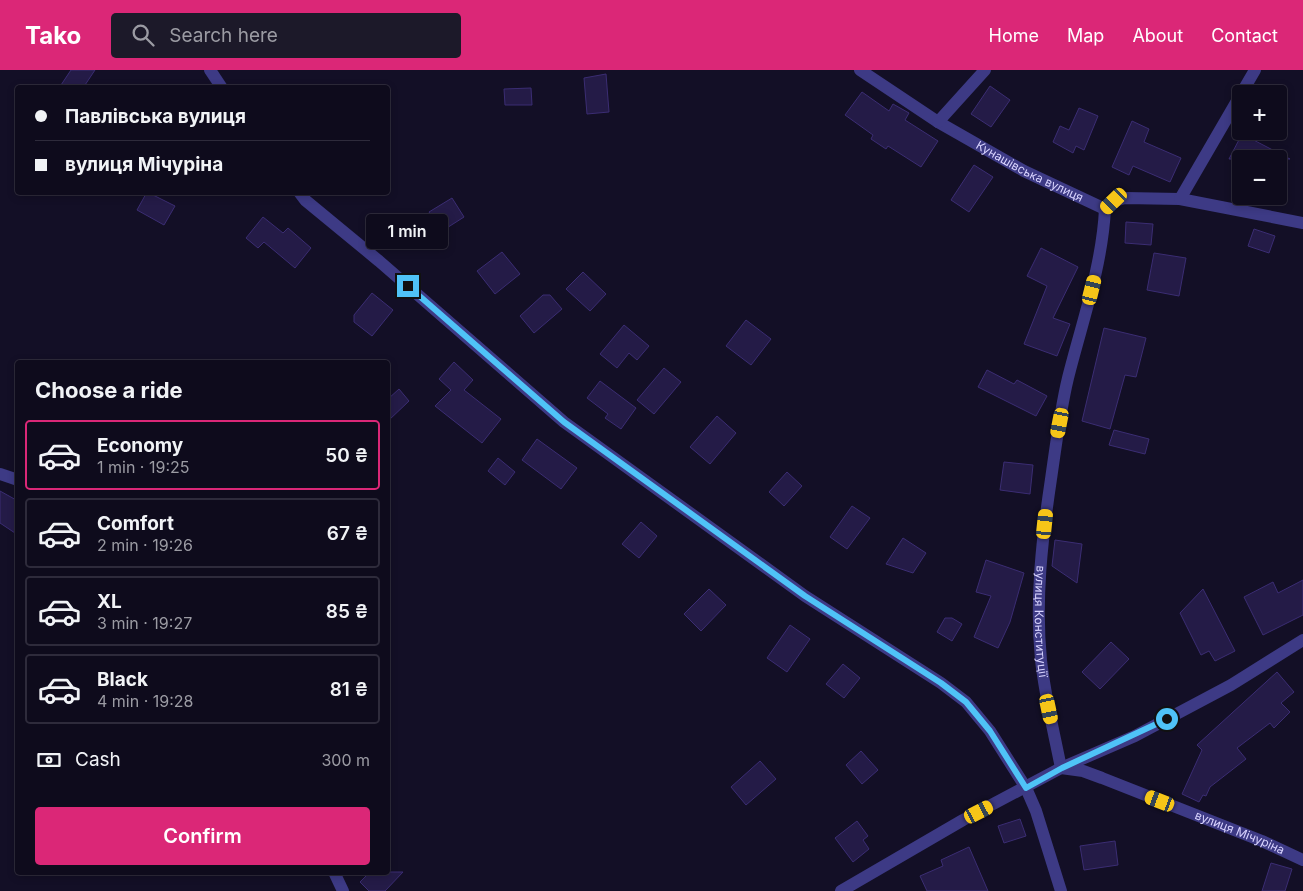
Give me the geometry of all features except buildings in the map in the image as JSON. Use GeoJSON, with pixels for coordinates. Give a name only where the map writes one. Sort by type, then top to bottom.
{"type":"FeatureCollection","features":[{"type":"Feature","properties":{"kind":"street"},"geometry":{"type":"LineString","coordinates":[[210,70],[220,85]]}},
{"type":"Feature","properties":{"kind":"street","name":"Кунашівська вулиця"},"geometry":{"type":"LineString","coordinates":[[860,70],[938,122],[1024,171],[1106,209]]}},
{"type":"Feature","properties":{"kind":"street"},"geometry":{"type":"LineString","coordinates":[[938,122],[985,70]]}},
{"type":"Feature","properties":{"kind":"street"},"geometry":{"type":"LineString","coordinates":[[1246,85],[1255,70]]}},
{"type":"Feature","properties":{"kind":"street"},"geometry":{"type":"LineString","coordinates":[[1180,199],[1232,109]]}},
{"type":"Feature","properties":{"kind":"street"},"geometry":{"type":"LineString","coordinates":[[301,195],[564,422],[805,596],[941,683],[966,702],[990,731],[1026,788],[1036,811],[1060,891]]}},
{"type":"Feature","properties":{"kind":"street"},"geometry":{"type":"LineString","coordinates":[[1106,209],[1114,201],[1125,198],[1180,199],[1303,223]]}},
{"type":"Feature","properties":{"kind":"street","name":"вулиця Конституції"},"geometry":{"type":"LineString","coordinates":[[1062,768],[1049,709],[1041,659],[1039,604],[1041,552],[1057,438],[1068,379],[1096,273],[1104,234],[1106,209]]}},
{"type":"Feature","properties":{"kind":"street"},"geometry":{"type":"LineString","coordinates":[[0,474],[15,479]]}},
{"type":"Feature","properties":{"kind":"street"},"geometry":{"type":"LineString","coordinates":[[841,891],[963,820],[1062,768],[1135,736],[1231,685],[1303,640]]}},
{"type":"Feature","properties":{"kind":"street","name":"вулиця Мічуріна"},"geometry":{"type":"LineString","coordinates":[[1062,768],[1083,771],[1102,778],[1262,841],[1303,860]]}},
{"type":"Feature","properties":{"kind":"street"},"geometry":{"type":"LineString","coordinates":[[335,875],[343,891]]}},
{"type":"Feature","properties":{"kind":"route"},"geometry":{"type":"LineString","coordinates":[[408,286],[564,422],[805,596],[941,683],[966,702],[990,731],[1026,788],[1062,768],[1135,736],[1167,719]]}}]}
